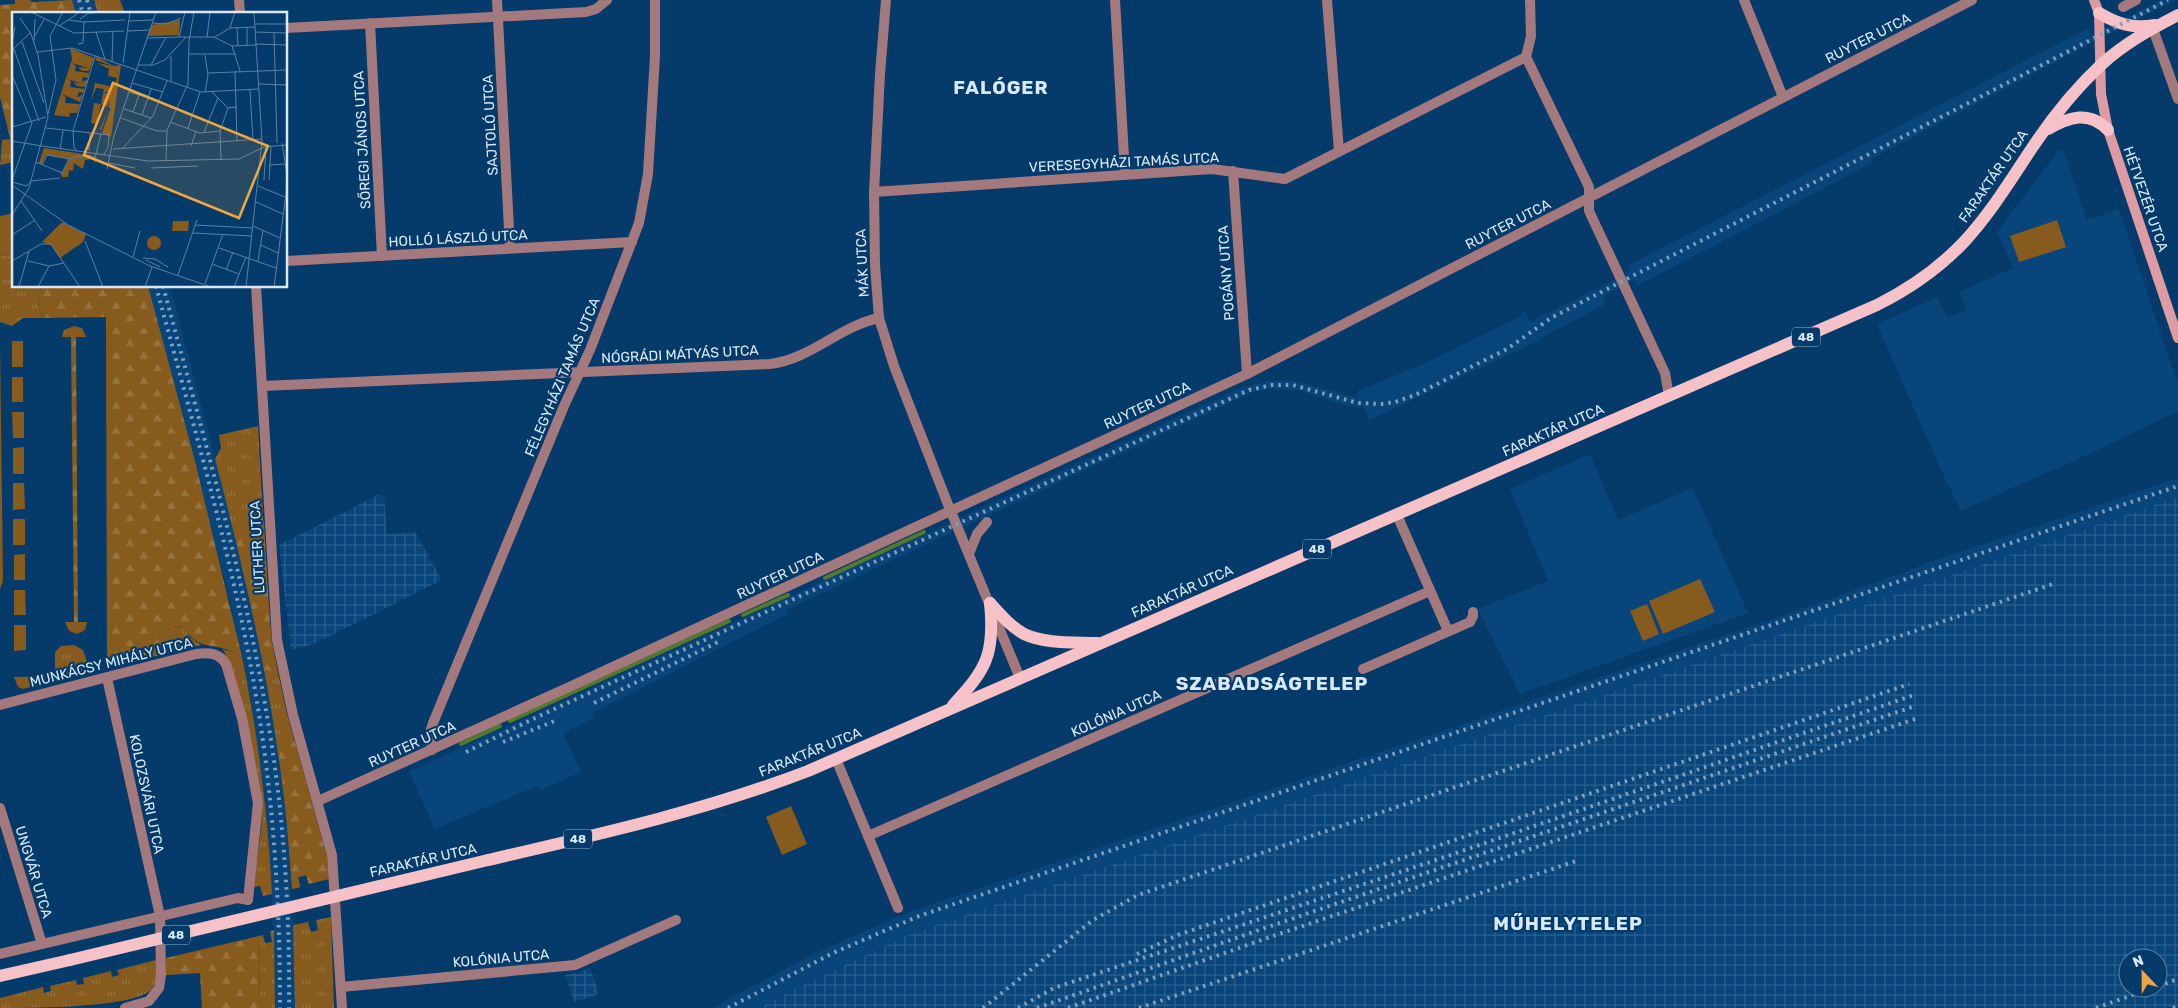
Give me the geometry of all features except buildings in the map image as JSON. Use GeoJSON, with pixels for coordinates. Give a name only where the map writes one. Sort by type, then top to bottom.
{"type":"FeatureCollection","features":[{"type":"Feature","properties":{"kind":"main road"},"geometry":{"type":"LineString","coordinates":[[2099,13],[2120,24],[2129,26],[2145,26],[2165,22]]}},
{"type":"Feature","properties":{"kind":"main road","name":"48"},"geometry":{"type":"LineString","coordinates":[[2101,66],[2128,43],[2178,15]]}},
{"type":"Feature","properties":{"kind":"main road","name":"FARAKTÁR UTCA"},"geometry":{"type":"LineString","coordinates":[[0,976],[638,824],[724,801],[836,759],[1864,312],[1915,284],[1945,260],[1972,232],[2001,194],[2043,132],[2074,93],[2101,66]]}},
{"type":"Feature","properties":{"kind":"main road"},"geometry":{"type":"LineString","coordinates":[[2043,132],[2067,119],[2082,116],[2093,119],[2108,130]]}},
{"type":"Feature","properties":{"kind":"main road"},"geometry":{"type":"LineString","coordinates":[[990,603],[1011,625],[1026,635],[1100,644]]}},
{"type":"Feature","properties":{"kind":"main road"},"geometry":{"type":"LineString","coordinates":[[949,709],[972,684],[988,659],[992,632],[990,603]]}},
{"type":"Feature","properties":{"kind":"street","name":"SAJTOLÓ UTCA"},"geometry":{"type":"LineString","coordinates":[[498,0],[510,248]]}},
{"type":"Feature","properties":{"kind":"street"},"geometry":{"type":"LineString","coordinates":[[288,28],[590,11],[607,0]]}},
{"type":"Feature","properties":{"kind":"street","name":"FÉLEGYHÁZI TAMÁS UTCA"},"geometry":{"type":"LineString","coordinates":[[432,750],[430,733],[433,723],[580,372],[632,242],[641,214],[648,174],[656,56],[655,0]]}},
{"type":"Feature","properties":{"kind":"street","name":"MÁK UTCA"},"geometry":{"type":"LineString","coordinates":[[886,0],[874,192],[874,249],[879,318],[894,366],[1020,678]]}},
{"type":"Feature","properties":{"kind":"street"},"geometry":{"type":"LineString","coordinates":[[1115,0],[1125,174]]}},
{"type":"Feature","properties":{"kind":"street"},"geometry":{"type":"LineString","coordinates":[[1327,0],[1339,152]]}},
{"type":"Feature","properties":{"kind":"street"},"geometry":{"type":"LineString","coordinates":[[1530,0],[1531,36],[1526,57],[1590,189],[1589,211],[1665,373],[1669,396]]}},
{"type":"Feature","properties":{"kind":"street"},"geometry":{"type":"LineString","coordinates":[[1744,0],[1783,97]]}},
{"type":"Feature","properties":{"kind":"street","name":"RUYTER UTCA"},"geometry":{"type":"LineString","coordinates":[[318,801],[1247,374],[1783,97],[1960,3],[1972,0]]}},
{"type":"Feature","properties":{"kind":"street","name":"HÉTVEZÉR UTCA"},"geometry":{"type":"LineString","coordinates":[[2094,0],[2099,13],[2101,94],[2108,130],[2178,338]]}},
{"type":"Feature","properties":{"kind":"street"},"geometry":{"type":"LineString","coordinates":[[2123,7],[2136,0]]}},
{"type":"Feature","properties":{"kind":"street","name":"SŐREGI JÁNOS UTCA"},"geometry":{"type":"LineString","coordinates":[[370,23],[382,256]]}},
{"type":"Feature","properties":{"kind":"street"},"geometry":{"type":"LineString","coordinates":[[2153,29],[2178,99]]}},
{"type":"Feature","properties":{"kind":"street","name":"VERESEGYHÁZI TAMÁS UTCA"},"geometry":{"type":"LineString","coordinates":[[874,192],[1212,169],[1285,180],[1526,57]]}},
{"type":"Feature","properties":{"kind":"street","name":"POGÁNY UTCA"},"geometry":{"type":"LineString","coordinates":[[1233,171],[1247,374]]}},
{"type":"Feature","properties":{"kind":"street","name":"HOLLÓ LÁSZLÓ UTCA"},"geometry":{"type":"LineString","coordinates":[[288,262],[632,242]]}},
{"type":"Feature","properties":{"kind":"street","name":"LUTHER UTCA"},"geometry":{"type":"LineString","coordinates":[[256,288],[271,569],[278,648],[293,715],[318,801],[333,863],[341,987]]}},
{"type":"Feature","properties":{"kind":"street","name":"NÓGRÁDI MÁTYÁS UTCA"},"geometry":{"type":"LineString","coordinates":[[262,386],[783,362],[807,353],[863,323],[879,318]]}},
{"type":"Feature","properties":{"kind":"street"},"geometry":{"type":"LineString","coordinates":[[1397,515],[1448,631]]}},
{"type":"Feature","properties":{"kind":"street"},"geometry":{"type":"LineString","coordinates":[[969,554],[977,534],[987,522]]}},
{"type":"Feature","properties":{"kind":"street","name":"KOLÓNIA UTCA"},"geometry":{"type":"LineString","coordinates":[[868,836],[1430,591]]}},
{"type":"Feature","properties":{"kind":"street"},"geometry":{"type":"LineString","coordinates":[[1363,668],[1472,620],[1473,612]]}},
{"type":"Feature","properties":{"kind":"street","name":"MUNKÁCSY MIHÁLY UTCA"},"geometry":{"type":"LineString","coordinates":[[0,705],[202,653],[216,655],[226,664],[242,718],[258,803],[248,900],[238,898],[160,916]]}},
{"type":"Feature","properties":{"kind":"street","name":"KOLOZSVÁRI UTCA"},"geometry":{"type":"LineString","coordinates":[[107,678],[160,916]]}},
{"type":"Feature","properties":{"kind":"street"},"geometry":{"type":"LineString","coordinates":[[836,759],[898,908]]}},
{"type":"Feature","properties":{"kind":"street","name":"UNGVÁR UTCA"},"geometry":{"type":"LineString","coordinates":[[0,808],[42,944]]}},
{"type":"Feature","properties":{"kind":"street"},"geometry":{"type":"LineString","coordinates":[[0,954],[160,916],[161,975],[159,988],[149,1001],[125,1008]]}},
{"type":"Feature","properties":{"kind":"street","name":"KOLÓNIA UTCA"},"geometry":{"type":"LineString","coordinates":[[341,987],[575,965],[676,920]]}},
{"type":"Feature","properties":{"kind":"street"},"geometry":{"type":"LineString","coordinates":[[341,987],[342,1008]]}},
{"type":"Feature","properties":{"kind":"shaded area"},"geometry":{"type":"Polygon","coordinates":[[[72,0],[94,0],[97,12],[75,12],[72,0]]]}},
{"type":"Feature","properties":{"kind":"shaded area"},"geometry":{"type":"Polygon","coordinates":[[[2161,0],[2174,0],[1871,159],[1872,163],[1637,286],[1634,280],[1603,297],[1606,304],[1538,341],[1369,420],[1364,408],[1344,405],[1298,390],[1269,389],[1253,392],[786,610],[788,614],[592,713],[594,718],[563,733],[581,772],[541,790],[537,786],[435,829],[409,772],[1241,388],[1268,381],[1294,381],[1359,398],[1357,391],[1421,365],[1519,317],[1524,311],[1530,322],[1630,272],[1627,266],[2089,28],[2090,36],[2161,0]]]}},
{"type":"Feature","properties":{"kind":"shaded area"},"geometry":{"type":"Polygon","coordinates":[[[2063,149],[2087,220],[2119,209],[2178,384],[2178,411],[2094,452],[1961,511],[1877,324],[1937,297],[1948,318],[1966,310],[1959,292],[2013,268],[1997,232],[2058,151],[2063,149]]]}},
{"type":"Feature","properties":{"kind":"shaded area"},"geometry":{"type":"Polygon","coordinates":[[[149,288],[171,288],[237,543],[265,669],[277,738],[288,838],[295,966],[295,1008],[275,1008],[275,954],[265,801],[250,697],[230,601],[149,288]]]}},
{"type":"Feature","properties":{"kind":"shaded area"},"geometry":{"type":"Polygon","coordinates":[[[1590,454],[1618,520],[1693,488],[1748,613],[1520,694],[1478,609],[1548,581],[1510,489],[1590,454]]]}},
{"type":"Feature","properties":{"kind":"shaded area"},"geometry":{"type":"Polygon","coordinates":[[[2178,478],[2178,497],[908,935],[787,993],[760,1008],[712,1008],[807,957],[906,913],[1813,605],[1927,563],[2178,478]]]}},
{"type":"Feature","properties":{"kind":"shaded area"},"geometry":{"type":"Polygon","coordinates":[[[378,495],[384,497],[387,534],[415,532],[442,580],[314,644],[291,650],[279,545],[378,495]]]}},
{"type":"Feature","properties":{"kind":"shaded area"},"geometry":{"type":"Polygon","coordinates":[[[2178,497],[2178,1008],[760,1008],[787,993],[908,935],[2178,497]]]}},
{"type":"Feature","properties":{"kind":"shaded area"},"geometry":{"type":"Polygon","coordinates":[[[590,968],[599,994],[574,1002],[565,975],[578,973],[590,968]]]}},
{"type":"Feature","properties":{"kind":"green space"},"geometry":{"type":"Polygon","coordinates":[[[15,0],[30,0],[32,2],[72,0],[75,12],[12,12],[12,147],[0,97],[0,5],[15,4],[15,0]]]}},
{"type":"Feature","properties":{"kind":"green space"},"geometry":{"type":"Polygon","coordinates":[[[94,0],[120,0],[124,12],[97,12],[94,0]]]}},
{"type":"Feature","properties":{"kind":"green space"},"geometry":{"type":"Polygon","coordinates":[[[10,139],[12,162],[0,165],[2,140],[10,139]]]}},
{"type":"Feature","properties":{"kind":"green space"},"geometry":{"type":"Polygon","coordinates":[[[12,213],[12,253],[0,256],[0,216],[12,213]]]}},
{"type":"Feature","properties":{"kind":"green space"},"geometry":{"type":"Polygon","coordinates":[[[2057,220],[2066,247],[2019,262],[2010,236],[2057,220]]]}},
{"type":"Feature","properties":{"kind":"green space"},"geometry":{"type":"Polygon","coordinates":[[[12,253],[12,288],[41,288],[38,304],[43,318],[23,318],[12,326],[0,322],[0,256],[12,253]]]}},
{"type":"Feature","properties":{"kind":"green space"},"geometry":{"type":"Polygon","coordinates":[[[41,288],[149,288],[195,461],[242,657],[223,648],[199,643],[182,626],[161,630],[156,656],[126,663],[107,661],[106,317],[43,318],[38,304],[41,288]]]}},
{"type":"Feature","properties":{"kind":"green space"},"geometry":{"type":"Polygon","coordinates":[[[74,326],[82,328],[86,337],[76,337],[78,622],[87,622],[85,630],[77,634],[69,631],[65,622],[74,622],[71,337],[62,337],[64,330],[74,326]]]}},
{"type":"Feature","properties":{"kind":"green space"},"geometry":{"type":"Polygon","coordinates":[[[12,341],[23,341],[23,367],[12,367],[12,341]]]}},
{"type":"Feature","properties":{"kind":"green space"},"geometry":{"type":"Polygon","coordinates":[[[0,342],[3,581],[0,589],[0,342]]]}},
{"type":"Feature","properties":{"kind":"green space"},"geometry":{"type":"Polygon","coordinates":[[[12,377],[23,377],[23,402],[12,402],[12,377]]]}},
{"type":"Feature","properties":{"kind":"green space"},"geometry":{"type":"Polygon","coordinates":[[[12,412],[24,412],[24,438],[13,438],[12,412]]]}},
{"type":"Feature","properties":{"kind":"green space"},"geometry":{"type":"Polygon","coordinates":[[[258,426],[272,645],[287,714],[327,857],[309,884],[306,875],[298,877],[300,887],[292,889],[288,834],[274,726],[254,618],[215,459],[221,448],[219,435],[258,426]]]}},
{"type":"Feature","properties":{"kind":"green space"},"geometry":{"type":"Polygon","coordinates":[[[24,447],[24,474],[13,474],[13,448],[24,447]]]}},
{"type":"Feature","properties":{"kind":"green space"},"geometry":{"type":"Polygon","coordinates":[[[13,483],[24,483],[25,509],[13,510],[13,483]]]}},
{"type":"Feature","properties":{"kind":"green space"},"geometry":{"type":"Polygon","coordinates":[[[254,513],[264,522],[270,632],[277,669],[272,672],[265,669],[237,543],[238,533],[243,521],[248,515],[254,513]]]}},
{"type":"Feature","properties":{"kind":"green space"},"geometry":{"type":"Polygon","coordinates":[[[13,519],[25,519],[25,545],[13,545],[13,519]]]}},
{"type":"Feature","properties":{"kind":"green space"},"geometry":{"type":"Polygon","coordinates":[[[25,554],[25,580],[14,580],[14,555],[25,554]]]}},
{"type":"Feature","properties":{"kind":"green space"},"geometry":{"type":"Polygon","coordinates":[[[1700,579],[1715,612],[1663,634],[1649,601],[1700,579]]]}},
{"type":"Feature","properties":{"kind":"green space"},"geometry":{"type":"Polygon","coordinates":[[[14,590],[25,590],[26,615],[14,615],[14,590]]]}},
{"type":"Feature","properties":{"kind":"green space"},"geometry":{"type":"Polygon","coordinates":[[[1647,604],[1659,634],[1643,641],[1630,611],[1647,604]]]}},
{"type":"Feature","properties":{"kind":"green space"},"geometry":{"type":"Polygon","coordinates":[[[14,625],[26,625],[26,650],[14,651],[14,625]]]}},
{"type":"Feature","properties":{"kind":"green space"},"geometry":{"type":"Polygon","coordinates":[[[183,626],[190,637],[201,645],[156,656],[161,630],[183,626]]]}},
{"type":"Feature","properties":{"kind":"green space"},"geometry":{"type":"Polygon","coordinates":[[[74,645],[83,650],[88,665],[83,665],[81,673],[23,689],[18,687],[14,677],[55,676],[55,652],[61,646],[74,645]]]}},
{"type":"Feature","properties":{"kind":"green space"},"geometry":{"type":"Polygon","coordinates":[[[222,649],[242,657],[253,716],[262,775],[272,894],[263,896],[260,886],[254,887],[262,803],[240,697],[227,658],[222,649]]]}},
{"type":"Feature","properties":{"kind":"green space"},"geometry":{"type":"Polygon","coordinates":[[[279,734],[285,734],[295,742],[327,857],[329,879],[309,884],[306,875],[298,877],[300,887],[292,889],[286,812],[277,738],[279,734]]]}},
{"type":"Feature","properties":{"kind":"green space"},"geometry":{"type":"Polygon","coordinates":[[[791,806],[807,844],[782,855],[766,817],[791,806]]]}},
{"type":"Feature","properties":{"kind":"green space"},"geometry":{"type":"Polygon","coordinates":[[[331,917],[334,1008],[295,1008],[293,925],[308,922],[311,932],[318,930],[316,920],[331,917]]]}},
{"type":"Feature","properties":{"kind":"green space"},"geometry":{"type":"Polygon","coordinates":[[[274,930],[275,1008],[260,1008],[259,936],[263,935],[265,943],[272,942],[270,931],[274,930]]]}},
{"type":"Feature","properties":{"kind":"green space"},"geometry":{"type":"Polygon","coordinates":[[[259,936],[260,1008],[202,1008],[200,973],[166,975],[166,958],[259,936]]]}},
{"type":"Feature","properties":{"kind":"green space"},"geometry":{"type":"Polygon","coordinates":[[[156,960],[155,983],[151,990],[140,996],[103,1004],[80,1006],[0,1008],[0,998],[43,987],[44,993],[51,991],[50,986],[76,980],[77,985],[84,984],[83,978],[111,971],[112,977],[119,975],[117,970],[156,960]]]}},
{"type":"Feature","properties":{"kind":"waterway"},"geometry":{"type":"LineString","coordinates":[[825,578],[924,532]]}},
{"type":"Feature","properties":{"kind":"waterway"},"geometry":{"type":"LineString","coordinates":[[743,615],[788,595]]}},
{"type":"Feature","properties":{"kind":"waterway"},"geometry":{"type":"LineString","coordinates":[[510,721],[729,621]]}},
{"type":"Feature","properties":{"kind":"waterway"},"geometry":{"type":"LineString","coordinates":[[461,744],[500,726]]}},
{"type":"Feature","properties":{"kind":"railway"},"geometry":{"type":"LineString","coordinates":[[79,0],[82,12]]}},
{"type":"Feature","properties":{"kind":"railway"},"geometry":{"type":"LineString","coordinates":[[87,0],[90,12]]}},
{"type":"Feature","properties":{"kind":"railway"},"geometry":{"type":"LineString","coordinates":[[466,752],[537,717],[1249,390],[1272,385],[1293,385],[1358,403],[1381,404],[1395,402],[1415,395],[1507,349],[1551,318],[2168,0]]}},
{"type":"Feature","properties":{"kind":"railway"},"geometry":{"type":"LineString","coordinates":[[157,288],[225,548],[249,655],[264,745],[272,820],[279,932],[280,1008]]}},
{"type":"Feature","properties":{"kind":"railway"},"geometry":{"type":"LineString","coordinates":[[164,288],[235,558],[268,722],[274,757],[285,865],[289,1008]]}},
{"type":"Feature","properties":{"kind":"railway"},"geometry":{"type":"LineString","coordinates":[[728,1008],[833,953],[919,916],[2178,486]]}},
{"type":"Feature","properties":{"kind":"railway"},"geometry":{"type":"LineString","coordinates":[[983,1008],[1093,920],[1138,895],[2056,583]]}},
{"type":"Feature","properties":{"kind":"railway"},"geometry":{"type":"LineString","coordinates":[[594,703],[720,641]]}},
{"type":"Feature","properties":{"kind":"railway"},"geometry":{"type":"LineString","coordinates":[[1137,954],[1178,935],[1909,684]]}},
{"type":"Feature","properties":{"kind":"railway"},"geometry":{"type":"LineString","coordinates":[[1018,1008],[1054,988],[1436,860],[1914,695]]}},
{"type":"Feature","properties":{"kind":"railway"},"geometry":{"type":"LineString","coordinates":[[1037,1008],[1262,929],[1915,706]]}},
{"type":"Feature","properties":{"kind":"railway"},"geometry":{"type":"LineString","coordinates":[[1068,1008],[1276,935],[1918,718]]}},
{"type":"Feature","properties":{"kind":"railway"},"geometry":{"type":"LineString","coordinates":[[503,742],[557,720]]}},
{"type":"Feature","properties":{"kind":"railway"},"geometry":{"type":"LineString","coordinates":[[1139,1008],[1576,861]]}},
{"type":"Feature","properties":{"kind":"railway"},"geometry":{"type":"LineString","coordinates":[[2168,982],[2178,979]]}},
{"type":"Feature","properties":{"kind":"railway"},"geometry":{"type":"LineString","coordinates":[[2096,1008],[2124,998]]}},
{"type":"Feature","properties":{"kind":"railway"},"geometry":{"type":"LineString","coordinates":[[2173,1008],[2178,1006]]}},
{"type":"Feature","properties":{"kind":"district","name":"FALÓGER"},"geometry":{"type":"Point","coordinates":[1001,87]}},
{"type":"Feature","properties":{"kind":"district","name":"SZABADSÁGTELEP"},"geometry":{"type":"Point","coordinates":[1272,683]}},
{"type":"Feature","properties":{"kind":"district","name":"MŰHELYTELEP"},"geometry":{"type":"Point","coordinates":[1568,923]}}]}
